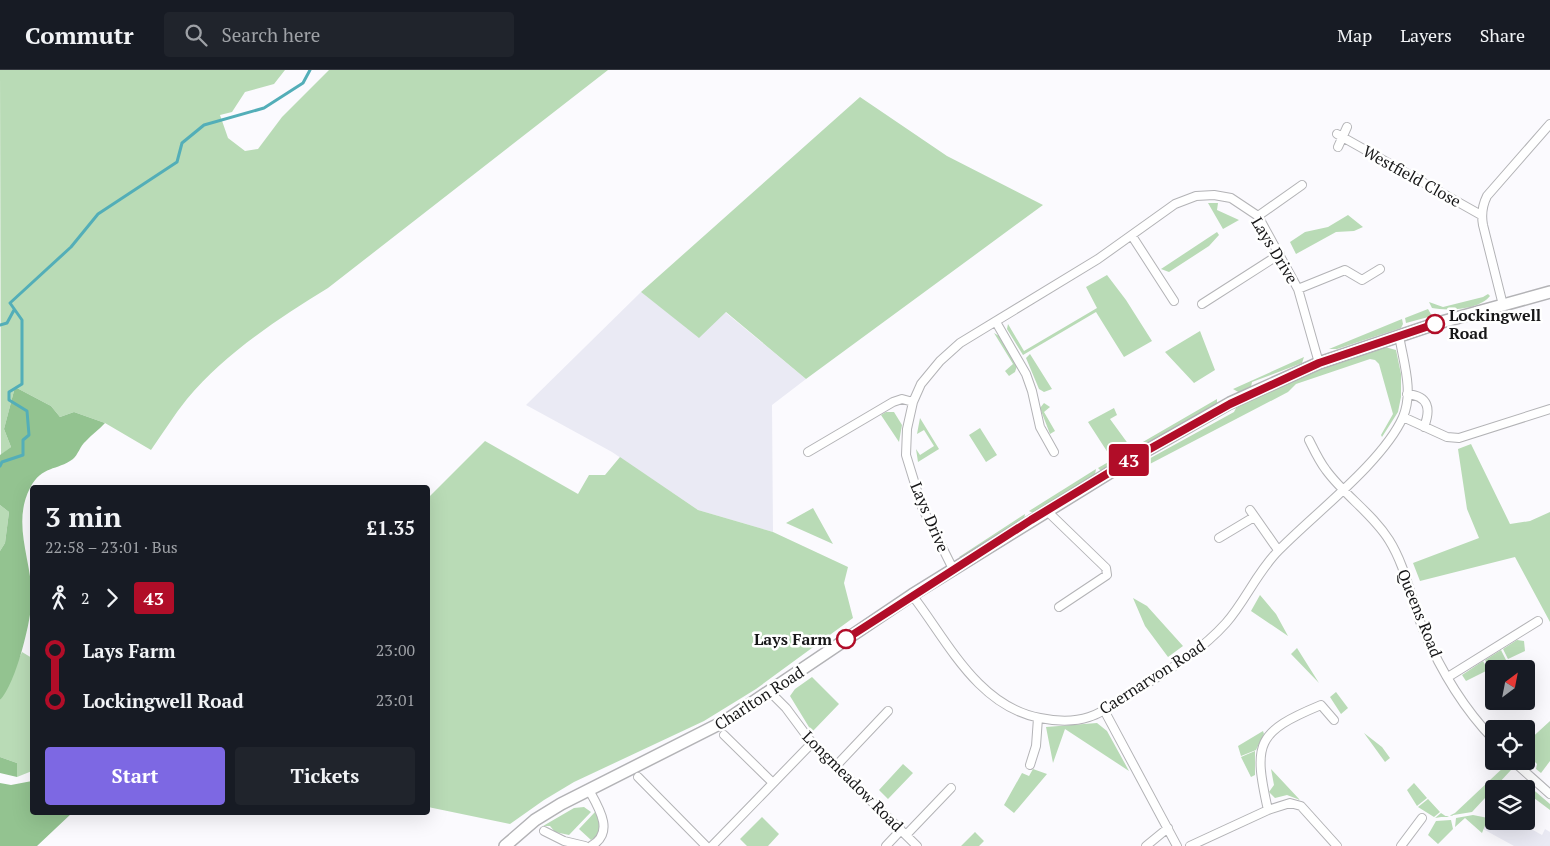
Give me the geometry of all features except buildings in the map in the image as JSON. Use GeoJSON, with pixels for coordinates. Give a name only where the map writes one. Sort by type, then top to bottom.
{"type":"FeatureCollection","features":[{"type":"Feature","properties":{"kind":"street"},"geometry":{"type":"LineString","coordinates":[[1503,305],[1481,215],[1487,196],[1550,124]]}},
{"type":"Feature","properties":{"kind":"street"},"geometry":{"type":"LineString","coordinates":[[1338,148],[1340,135],[1347,127]]}},
{"type":"Feature","properties":{"kind":"street","name":"Westfield Close"},"geometry":{"type":"LineString","coordinates":[[1340,135],[1481,215]]}},
{"type":"Feature","properties":{"kind":"street"},"geometry":{"type":"LineString","coordinates":[[1258,216],[1302,185]]}},
{"type":"Feature","properties":{"kind":"street","name":"Lays Drive"},"geometry":{"type":"LineString","coordinates":[[954,571],[922,507],[906,455],[907,429],[913,402],[921,384],[940,361],[960,343],[1098,259],[1175,204],[1196,196],[1214,195],[1231,198],[1258,216],[1298,289],[1319,363]]}},
{"type":"Feature","properties":{"kind":"street"},"geometry":{"type":"LineString","coordinates":[[1132,236],[1174,301]]}},
{"type":"Feature","properties":{"kind":"street"},"geometry":{"type":"LineString","coordinates":[[1202,304],[1280,254]]}},
{"type":"Feature","properties":{"kind":"street"},"geometry":{"type":"LineString","coordinates":[[1298,289],[1345,270],[1362,280],[1380,268]]}},
{"type":"Feature","properties":{"kind":"street"},"geometry":{"type":"LineString","coordinates":[[1163,284],[1171,279]]}},
{"type":"Feature","properties":{"kind":"street","name":"Charlton Road"},"geometry":{"type":"LineString","coordinates":[[505,846],[535,820],[588,790],[692,739],[770,692],[912,595],[954,571],[1046,511],[1191,425],[1236,401],[1319,363],[1399,335],[1550,292]]}},
{"type":"Feature","properties":{"kind":"street"},"geometry":{"type":"LineString","coordinates":[[996,322],[1026,374],[1040,426],[1054,452]]}},
{"type":"Feature","properties":{"kind":"street"},"geometry":{"type":"LineString","coordinates":[[1399,335],[1406,366],[1407,394],[1403,417],[1447,437],[1459,438],[1550,409]]}},
{"type":"Feature","properties":{"kind":"street"},"geometry":{"type":"LineString","coordinates":[[1407,394],[1420,396],[1427,402],[1429,409],[1424,427]]}},
{"type":"Feature","properties":{"kind":"street"},"geometry":{"type":"LineString","coordinates":[[808,452],[893,402],[902,399],[913,402]]}},
{"type":"Feature","properties":{"kind":"street","name":"Caernarvon Road"},"geometry":{"type":"LineString","coordinates":[[912,595],[955,657],[994,697],[1038,718],[1075,720],[1104,710],[1192,655],[1210,640],[1234,613],[1262,568],[1278,550],[1343,489],[1384,445],[1403,417]]}},
{"type":"Feature","properties":{"kind":"street","name":"Queens Road"},"geometry":{"type":"LineString","coordinates":[[1309,440],[1325,470],[1365,510],[1389,540],[1402,566],[1423,629],[1448,677],[1476,721],[1485,730]]}},
{"type":"Feature","properties":{"kind":"street"},"geometry":{"type":"LineString","coordinates":[[1046,511],[1106,568],[1107,575],[1059,606]]}},
{"type":"Feature","properties":{"kind":"street"},"geometry":{"type":"LineString","coordinates":[[1219,538],[1252,513],[1278,550]]}},
{"type":"Feature","properties":{"kind":"street"},"geometry":{"type":"LineString","coordinates":[[1448,677],[1538,621]]}},
{"type":"Feature","properties":{"kind":"street","name":"Longmeadow Road"},"geometry":{"type":"LineString","coordinates":[[770,692],[786,708],[812,744],[917,846]]}},
{"type":"Feature","properties":{"kind":"street"},"geometry":{"type":"LineString","coordinates":[[1268,810],[1260,775],[1260,754],[1263,742],[1272,730],[1291,718],[1321,705],[1334,720]]}},
{"type":"Feature","properties":{"kind":"street"},"geometry":{"type":"LineString","coordinates":[[1104,710],[1177,846]]}},
{"type":"Feature","properties":{"kind":"street"},"geometry":{"type":"LineString","coordinates":[[836,767],[888,711]]}},
{"type":"Feature","properties":{"kind":"street"},"geometry":{"type":"LineString","coordinates":[[1030,765],[1036,746],[1038,718]]}},
{"type":"Feature","properties":{"kind":"street"},"geometry":{"type":"LineString","coordinates":[[724,735],[774,783]]}},
{"type":"Feature","properties":{"kind":"street"},"geometry":{"type":"LineString","coordinates":[[712,846],[812,744]]}},
{"type":"Feature","properties":{"kind":"street"},"geometry":{"type":"LineString","coordinates":[[1523,770],[1550,794]]}},
{"type":"Feature","properties":{"kind":"street"},"geometry":{"type":"LineString","coordinates":[[638,777],[706,846]]}},
{"type":"Feature","properties":{"kind":"street"},"geometry":{"type":"LineString","coordinates":[[886,846],[904,832],[951,788]]}},
{"type":"Feature","properties":{"kind":"street"},"geometry":{"type":"LineString","coordinates":[[588,790],[605,828],[604,835],[591,846]]}},
{"type":"Feature","properties":{"kind":"street"},"geometry":{"type":"LineString","coordinates":[[1190,846],[1268,810],[1290,803],[1301,806],[1337,846]]}},
{"type":"Feature","properties":{"kind":"street"},"geometry":{"type":"LineString","coordinates":[[1401,846],[1422,818]]}},
{"type":"Feature","properties":{"kind":"street"},"geometry":{"type":"LineString","coordinates":[[1146,846],[1168,828]]}},
{"type":"Feature","properties":{"kind":"street"},"geometry":{"type":"LineString","coordinates":[[544,831],[564,842],[585,846]]}},
{"type":"Feature","properties":{"kind":"shaded area"},"geometry":{"type":"Polygon","coordinates":[[[641,292],[699,337],[725,312],[806,379],[772,405],[773,532],[698,510],[612,452],[526,405],[641,292]]]}},
{"type":"Feature","properties":{"kind":"shaded area"},"geometry":{"type":"Polygon","coordinates":[[[1485,826],[1485,830],[1533,830],[1542,835],[1545,829],[1550,832],[1550,846],[1514,846],[1483,829],[1485,826]]]}},
{"type":"Feature","properties":{"kind":"green space"},"geometry":{"type":"Polygon","coordinates":[[[0,70],[285,70],[274,84],[245,92],[232,112],[220,115],[228,138],[245,151],[258,149],[282,117],[329,70],[608,70],[328,288],[271,325],[235,352],[202,382],[187,399],[151,450],[105,423],[74,412],[60,417],[51,406],[15,387],[4,429],[11,447],[1,455],[0,70]]]}},
{"type":"Feature","properties":{"kind":"green space"},"geometry":{"type":"Polygon","coordinates":[[[860,97],[947,156],[1043,205],[806,379],[726,312],[699,338],[641,292],[860,97]]]}},
{"type":"Feature","properties":{"kind":"green space"},"geometry":{"type":"Polygon","coordinates":[[[1208,203],[1218,203],[1217,210],[1239,220],[1223,229],[1208,203]]]}},
{"type":"Feature","properties":{"kind":"green space"},"geometry":{"type":"Polygon","coordinates":[[[1348,215],[1363,227],[1354,231],[1336,232],[1296,254],[1290,242],[1305,232],[1328,227],[1348,215]]]}},
{"type":"Feature","properties":{"kind":"green space"},"geometry":{"type":"Polygon","coordinates":[[[1217,232],[1219,235],[1209,246],[1169,272],[1161,269],[1217,232]]]}},
{"type":"Feature","properties":{"kind":"green space"},"geometry":{"type":"Polygon","coordinates":[[[1107,275],[1126,300],[1152,341],[1124,357],[1096,312],[1023,355],[1007,329],[1008,324],[1024,351],[1097,308],[1086,287],[1107,275]]]}},
{"type":"Feature","properties":{"kind":"green space"},"geometry":{"type":"Polygon","coordinates":[[[1488,294],[1490,296],[1485,301],[1471,307],[1432,308],[1429,302],[1443,307],[1488,294]]]}},
{"type":"Feature","properties":{"kind":"green space"},"geometry":{"type":"Polygon","coordinates":[[[1428,309],[1432,316],[1406,323],[1405,318],[1428,309]]]}},
{"type":"Feature","properties":{"kind":"green space"},"geometry":{"type":"Polygon","coordinates":[[[1402,319],[1403,324],[1401,328],[1337,349],[1329,349],[1402,319]]]}},
{"type":"Feature","properties":{"kind":"green space"},"geometry":{"type":"Polygon","coordinates":[[[1200,331],[1215,370],[1194,383],[1165,352],[1200,331]]]}},
{"type":"Feature","properties":{"kind":"green space"},"geometry":{"type":"Polygon","coordinates":[[[994,333],[999,336],[1017,366],[1015,372],[1009,376],[1005,371],[1013,364],[994,333]]]}},
{"type":"Feature","properties":{"kind":"green space"},"geometry":{"type":"Polygon","coordinates":[[[1381,346],[1396,350],[1401,374],[1401,397],[1398,412],[1382,437],[1381,435],[1393,414],[1379,364],[1375,360],[1370,359],[1296,384],[1288,392],[1146,466],[1136,466],[1234,412],[1236,408],[1296,377],[1381,346]]]}},
{"type":"Feature","properties":{"kind":"green space"},"geometry":{"type":"Polygon","coordinates":[[[1030,354],[1052,389],[1044,392],[1039,389],[1026,358],[1030,354]]]}},
{"type":"Feature","properties":{"kind":"green space"},"geometry":{"type":"Polygon","coordinates":[[[1304,357],[1302,363],[1252,382],[1251,387],[1240,393],[1233,389],[1304,357]]]}},
{"type":"Feature","properties":{"kind":"green space"},"geometry":{"type":"Polygon","coordinates":[[[15,387],[51,406],[60,417],[74,412],[105,423],[84,443],[73,459],[40,475],[32,485],[30,485],[25,501],[22,528],[30,576],[30,612],[17,666],[6,692],[0,700],[0,551],[5,543],[9,512],[0,505],[0,455],[11,447],[4,429],[15,387]]]}},
{"type":"Feature","properties":{"kind":"green space"},"geometry":{"type":"Polygon","coordinates":[[[1217,399],[1217,405],[1101,471],[1098,468],[1217,399]]]}},
{"type":"Feature","properties":{"kind":"green space"},"geometry":{"type":"Polygon","coordinates":[[[1044,403],[1050,407],[1044,412],[1055,431],[1050,434],[1040,408],[1044,403]]]}},
{"type":"Feature","properties":{"kind":"green space"},"geometry":{"type":"Polygon","coordinates":[[[1114,408],[1117,415],[1110,419],[1129,445],[1110,456],[1088,422],[1114,408]]]}},
{"type":"Feature","properties":{"kind":"green space"},"geometry":{"type":"Polygon","coordinates":[[[886,412],[894,412],[902,425],[899,442],[881,415],[886,412]]]}},
{"type":"Feature","properties":{"kind":"green space"},"geometry":{"type":"Polygon","coordinates":[[[920,418],[939,449],[918,462],[916,449],[920,455],[934,446],[924,430],[917,434],[920,418]]]}},
{"type":"Feature","properties":{"kind":"green space"},"geometry":{"type":"Polygon","coordinates":[[[980,428],[997,455],[986,462],[969,435],[980,428]]]}},
{"type":"Feature","properties":{"kind":"green space"},"geometry":{"type":"Polygon","coordinates":[[[485,441],[578,494],[589,475],[605,475],[620,457],[698,510],[773,532],[848,567],[844,583],[853,618],[756,689],[704,721],[574,782],[510,824],[430,807],[430,496],[485,441]]]}},
{"type":"Feature","properties":{"kind":"green space"},"geometry":{"type":"Polygon","coordinates":[[[1471,444],[1510,524],[1530,521],[1550,512],[1550,622],[1515,557],[1420,581],[1413,563],[1479,538],[1467,509],[1458,449],[1471,444]]]}},
{"type":"Feature","properties":{"kind":"green space"},"geometry":{"type":"Polygon","coordinates":[[[1096,469],[1095,475],[1033,513],[1029,511],[1096,469]]]}},
{"type":"Feature","properties":{"kind":"green space"},"geometry":{"type":"Polygon","coordinates":[[[0,505],[9,512],[5,543],[0,551],[0,505]]]}},
{"type":"Feature","properties":{"kind":"green space"},"geometry":{"type":"Polygon","coordinates":[[[813,508],[833,544],[786,523],[813,508]]]}},
{"type":"Feature","properties":{"kind":"green space"},"geometry":{"type":"Polygon","coordinates":[[[1025,514],[1024,520],[963,557],[959,557],[1025,514]]]}},
{"type":"Feature","properties":{"kind":"green space"},"geometry":{"type":"Polygon","coordinates":[[[1260,595],[1276,614],[1288,636],[1251,611],[1260,595]]]}},
{"type":"Feature","properties":{"kind":"green space"},"geometry":{"type":"Polygon","coordinates":[[[1133,598],[1147,606],[1183,646],[1168,657],[1145,626],[1133,598]]]}},
{"type":"Feature","properties":{"kind":"green space"},"geometry":{"type":"Polygon","coordinates":[[[1517,640],[1524,641],[1525,651],[1508,659],[1503,649],[1517,640]]]}},
{"type":"Feature","properties":{"kind":"green space"},"geometry":{"type":"Polygon","coordinates":[[[1297,648],[1319,683],[1291,654],[1297,648]]]}},
{"type":"Feature","properties":{"kind":"green space"},"geometry":{"type":"Polygon","coordinates":[[[1501,650],[1506,660],[1485,660],[1501,650]]]}},
{"type":"Feature","properties":{"kind":"green space"},"geometry":{"type":"Polygon","coordinates":[[[22,652],[30,657],[30,772],[17,777],[17,763],[0,757],[0,700],[22,652]]]}},
{"type":"Feature","properties":{"kind":"green space"},"geometry":{"type":"Polygon","coordinates":[[[1483,661],[1485,665],[1485,672],[1466,681],[1462,675],[1483,661]]]}},
{"type":"Feature","properties":{"kind":"green space"},"geometry":{"type":"Polygon","coordinates":[[[812,677],[839,704],[812,732],[790,696],[795,689],[812,677]]]}},
{"type":"Feature","properties":{"kind":"green space"},"geometry":{"type":"Polygon","coordinates":[[[1336,692],[1348,708],[1341,714],[1330,697],[1336,692]]]}},
{"type":"Feature","properties":{"kind":"green space"},"geometry":{"type":"Polygon","coordinates":[[[1550,721],[1550,761],[1541,773],[1536,769],[1535,735],[1550,721]]]}},
{"type":"Feature","properties":{"kind":"green space"},"geometry":{"type":"Polygon","coordinates":[[[1097,723],[1107,731],[1129,771],[1065,729],[1053,763],[1046,727],[1097,723]]]}},
{"type":"Feature","properties":{"kind":"green space"},"geometry":{"type":"Polygon","coordinates":[[[1263,731],[1264,734],[1256,750],[1241,756],[1238,746],[1263,731]]]}},
{"type":"Feature","properties":{"kind":"green space"},"geometry":{"type":"Polygon","coordinates":[[[1364,733],[1382,747],[1390,758],[1385,762],[1364,733]]]}},
{"type":"Feature","properties":{"kind":"green space"},"geometry":{"type":"Polygon","coordinates":[[[1255,751],[1255,775],[1251,777],[1241,757],[1255,751]]]}},
{"type":"Feature","properties":{"kind":"green space"},"geometry":{"type":"Polygon","coordinates":[[[0,757],[17,763],[17,777],[0,773],[0,757]]]}},
{"type":"Feature","properties":{"kind":"green space"},"geometry":{"type":"Polygon","coordinates":[[[903,764],[913,773],[888,799],[879,790],[903,764]]]}},
{"type":"Feature","properties":{"kind":"green space"},"geometry":{"type":"Polygon","coordinates":[[[1033,769],[1047,774],[1014,813],[1004,805],[1022,773],[1029,776],[1033,769]]]}},
{"type":"Feature","properties":{"kind":"green space"},"geometry":{"type":"Polygon","coordinates":[[[1271,769],[1300,800],[1287,795],[1275,798],[1269,792],[1274,785],[1271,769]]]}},
{"type":"Feature","properties":{"kind":"green space"},"geometry":{"type":"Polygon","coordinates":[[[1501,770],[1511,770],[1502,780],[1490,780],[1501,770]]]}},
{"type":"Feature","properties":{"kind":"green space"},"geometry":{"type":"Polygon","coordinates":[[[30,781],[30,815],[70,815],[37,846],[0,846],[0,783],[11,785],[30,781]]]}},
{"type":"Feature","properties":{"kind":"green space"},"geometry":{"type":"Polygon","coordinates":[[[1414,783],[1427,798],[1417,806],[1407,790],[1414,783]]]}},
{"type":"Feature","properties":{"kind":"green space"},"geometry":{"type":"Polygon","coordinates":[[[1485,785],[1485,798],[1472,812],[1450,816],[1485,785]]]}},
{"type":"Feature","properties":{"kind":"green space"},"geometry":{"type":"Polygon","coordinates":[[[1535,791],[1550,804],[1550,810],[1535,799],[1535,791]]]}},
{"type":"Feature","properties":{"kind":"green space"},"geometry":{"type":"Polygon","coordinates":[[[1428,799],[1440,812],[1434,817],[1418,807],[1428,799]]]}},
{"type":"Feature","properties":{"kind":"green space"},"geometry":{"type":"Polygon","coordinates":[[[584,807],[591,812],[569,835],[555,832],[550,826],[543,826],[574,808],[584,807]]]}},
{"type":"Feature","properties":{"kind":"green space"},"geometry":{"type":"Polygon","coordinates":[[[595,812],[601,824],[601,834],[591,840],[579,829],[595,812]]]}},
{"type":"Feature","properties":{"kind":"green space"},"geometry":{"type":"Polygon","coordinates":[[[1441,813],[1446,816],[1435,818],[1441,813]]]}},
{"type":"Feature","properties":{"kind":"green space"},"geometry":{"type":"Polygon","coordinates":[[[1473,815],[1485,817],[1485,826],[1482,833],[1465,818],[1455,827],[1456,818],[1473,815]]]}},
{"type":"Feature","properties":{"kind":"green space"},"geometry":{"type":"Polygon","coordinates":[[[762,817],[779,834],[768,846],[747,846],[740,839],[762,817]]]}},
{"type":"Feature","properties":{"kind":"green space"},"geometry":{"type":"Polygon","coordinates":[[[1451,820],[1453,829],[1438,844],[1428,835],[1436,821],[1451,820]]]}},
{"type":"Feature","properties":{"kind":"green space"},"geometry":{"type":"Polygon","coordinates":[[[975,832],[984,841],[979,846],[961,846],[975,832]]]}},
{"type":"Feature","properties":{"kind":"waterway"},"geometry":{"type":"LineString","coordinates":[[0,466],[2,462],[23,455],[23,440],[29,435],[27,411],[9,400],[9,392],[22,384],[22,320],[10,303],[71,247],[98,214],[177,162],[182,143],[204,125],[264,108],[303,83],[310,70]]}},
{"type":"Feature","properties":{"kind":"waterway"},"geometry":{"type":"LineString","coordinates":[[0,325],[7,323],[14,310]]}},
{"type":"Feature","properties":{"kind":"bus line","name":"43"},"geometry":{"type":"LineString","coordinates":[[846,639],[1031,520],[1183,429],[1230,404],[1319,363],[1435,324]]}},
{"type":"Feature","properties":{"kind":"place","name":"Lockingwell Road"},"geometry":{"type":"Point","coordinates":[1435,324]}},
{"type":"Feature","properties":{"kind":"place","name":"Lays Farm"},"geometry":{"type":"Point","coordinates":[846,639]}}]}
